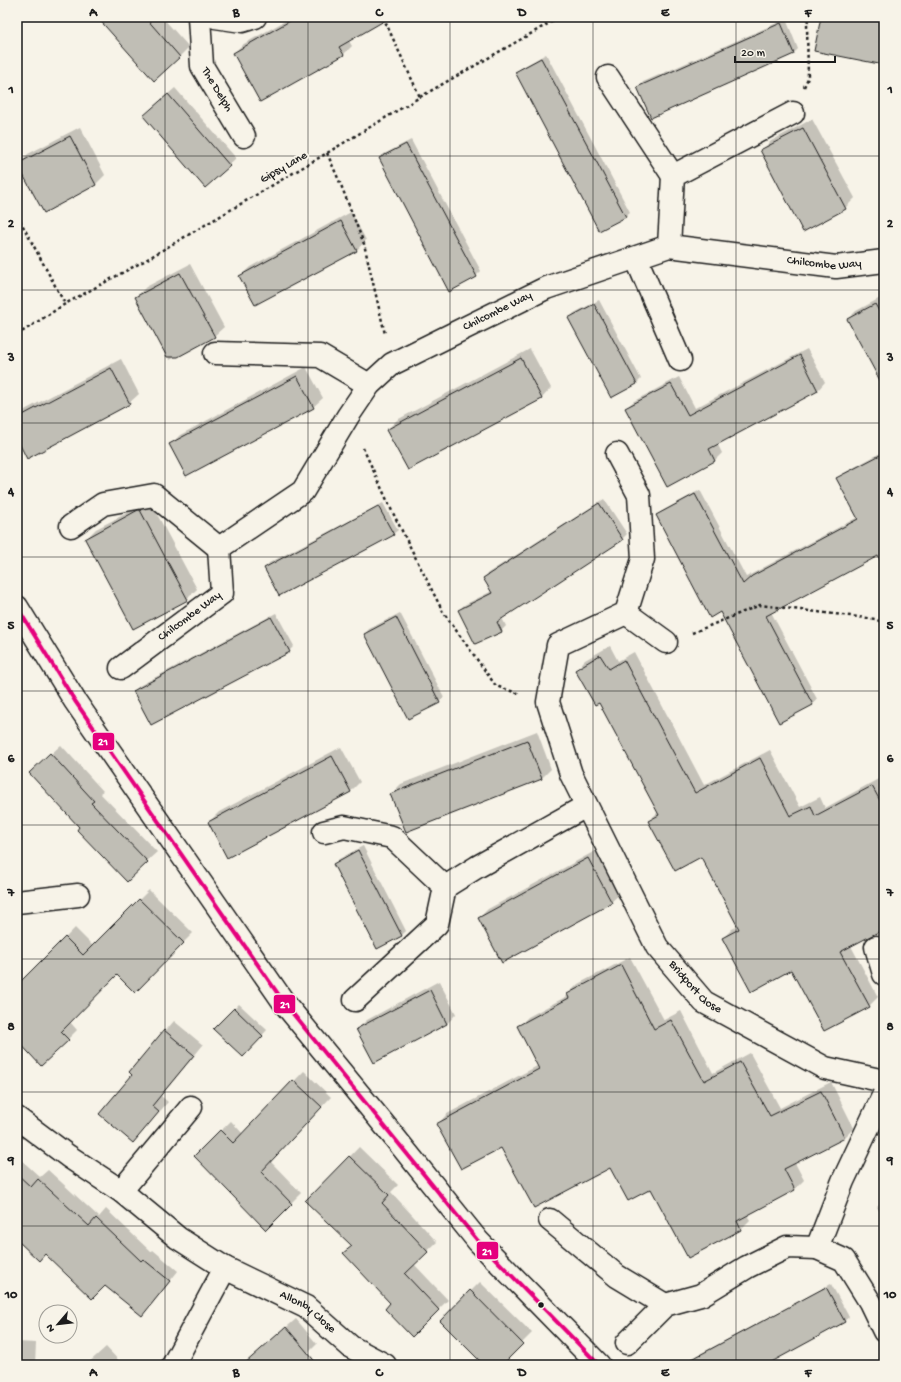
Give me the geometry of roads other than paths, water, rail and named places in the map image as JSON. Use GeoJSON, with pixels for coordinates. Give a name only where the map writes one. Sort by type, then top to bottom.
{"type":"FeatureCollection","features":[{"type":"Feature","properties":{"kind":"street","name":"The Delph"},"geometry":{"type":"LineString","coordinates":[[199,17],[202,66],[244,136]]}},
{"type":"Feature","properties":{"kind":"street"},"geometry":{"type":"LineString","coordinates":[[215,17],[242,21],[255,17]]}},
{"type":"Feature","properties":{"kind":"street"},"geometry":{"type":"LineString","coordinates":[[608,77],[673,176],[669,246]]}},
{"type":"Feature","properties":{"kind":"street"},"geometry":{"type":"LineString","coordinates":[[673,176],[793,114]]}},
{"type":"Feature","properties":{"kind":"street","name":"Chilcombe Way"},"geometry":{"type":"LineString","coordinates":[[121,668],[222,593],[219,548],[303,491],[348,416],[369,385],[392,364],[546,288],[669,246],[836,267],[884,260]]}},
{"type":"Feature","properties":{"kind":"street"},"geometry":{"type":"LineString","coordinates":[[636,258],[680,360]]}},
{"type":"Feature","properties":{"kind":"street"},"geometry":{"type":"LineString","coordinates":[[215,353],[320,356],[369,385]]}},
{"type":"Feature","properties":{"kind":"street"},"geometry":{"type":"LineString","coordinates":[[617,454],[639,496],[643,559],[626,613],[666,642]]}},
{"type":"Feature","properties":{"kind":"street"},"geometry":{"type":"LineString","coordinates":[[70,526],[103,504],[154,495],[219,548]]}},
{"type":"Feature","properties":{"kind":"street"},"geometry":{"type":"LineString","coordinates":[[17,607],[75,701],[285,1004],[478,1241],[599,1365]]}},
{"type":"Feature","properties":{"kind":"street","name":"Bridport Close"},"geometry":{"type":"LineString","coordinates":[[626,613],[558,645],[548,702],[571,774],[657,947],[704,1002],[825,1068],[884,1081]]}},
{"type":"Feature","properties":{"kind":"street"},"geometry":{"type":"LineString","coordinates":[[355,1000],[437,924],[445,887],[477,867],[586,806]]}},
{"type":"Feature","properties":{"kind":"street"},"geometry":{"type":"LineString","coordinates":[[324,832],[344,826],[392,837],[445,887]]}},
{"type":"Feature","properties":{"kind":"street"},"geometry":{"type":"LineString","coordinates":[[17,902],[78,895]]}},
{"type":"Feature","properties":{"kind":"street"},"geometry":{"type":"LineString","coordinates":[[876,947],[884,974]]}},
{"type":"Feature","properties":{"kind":"street"},"geometry":{"type":"LineString","coordinates":[[817,1248],[844,1181],[884,1094]]}},
{"type":"Feature","properties":{"kind":"street"},"geometry":{"type":"LineString","coordinates":[[121,1191],[191,1107]]}},
{"type":"Feature","properties":{"kind":"street","name":"Allonby Close"},"geometry":{"type":"LineString","coordinates":[[17,1118],[68,1156],[121,1191],[178,1238],[225,1268],[306,1307],[351,1347],[385,1365]]}},
{"type":"Feature","properties":{"kind":"street"},"geometry":{"type":"LineString","coordinates":[[550,1220],[617,1276],[665,1306]]}},
{"type":"Feature","properties":{"kind":"street"},"geometry":{"type":"LineString","coordinates":[[627,1343],[665,1306],[701,1295],[747,1267],[787,1247],[817,1248],[844,1260],[870,1302],[884,1331]]}},
{"type":"Feature","properties":{"kind":"street"},"geometry":{"type":"LineString","coordinates":[[173,1365],[225,1268]]}}]}
